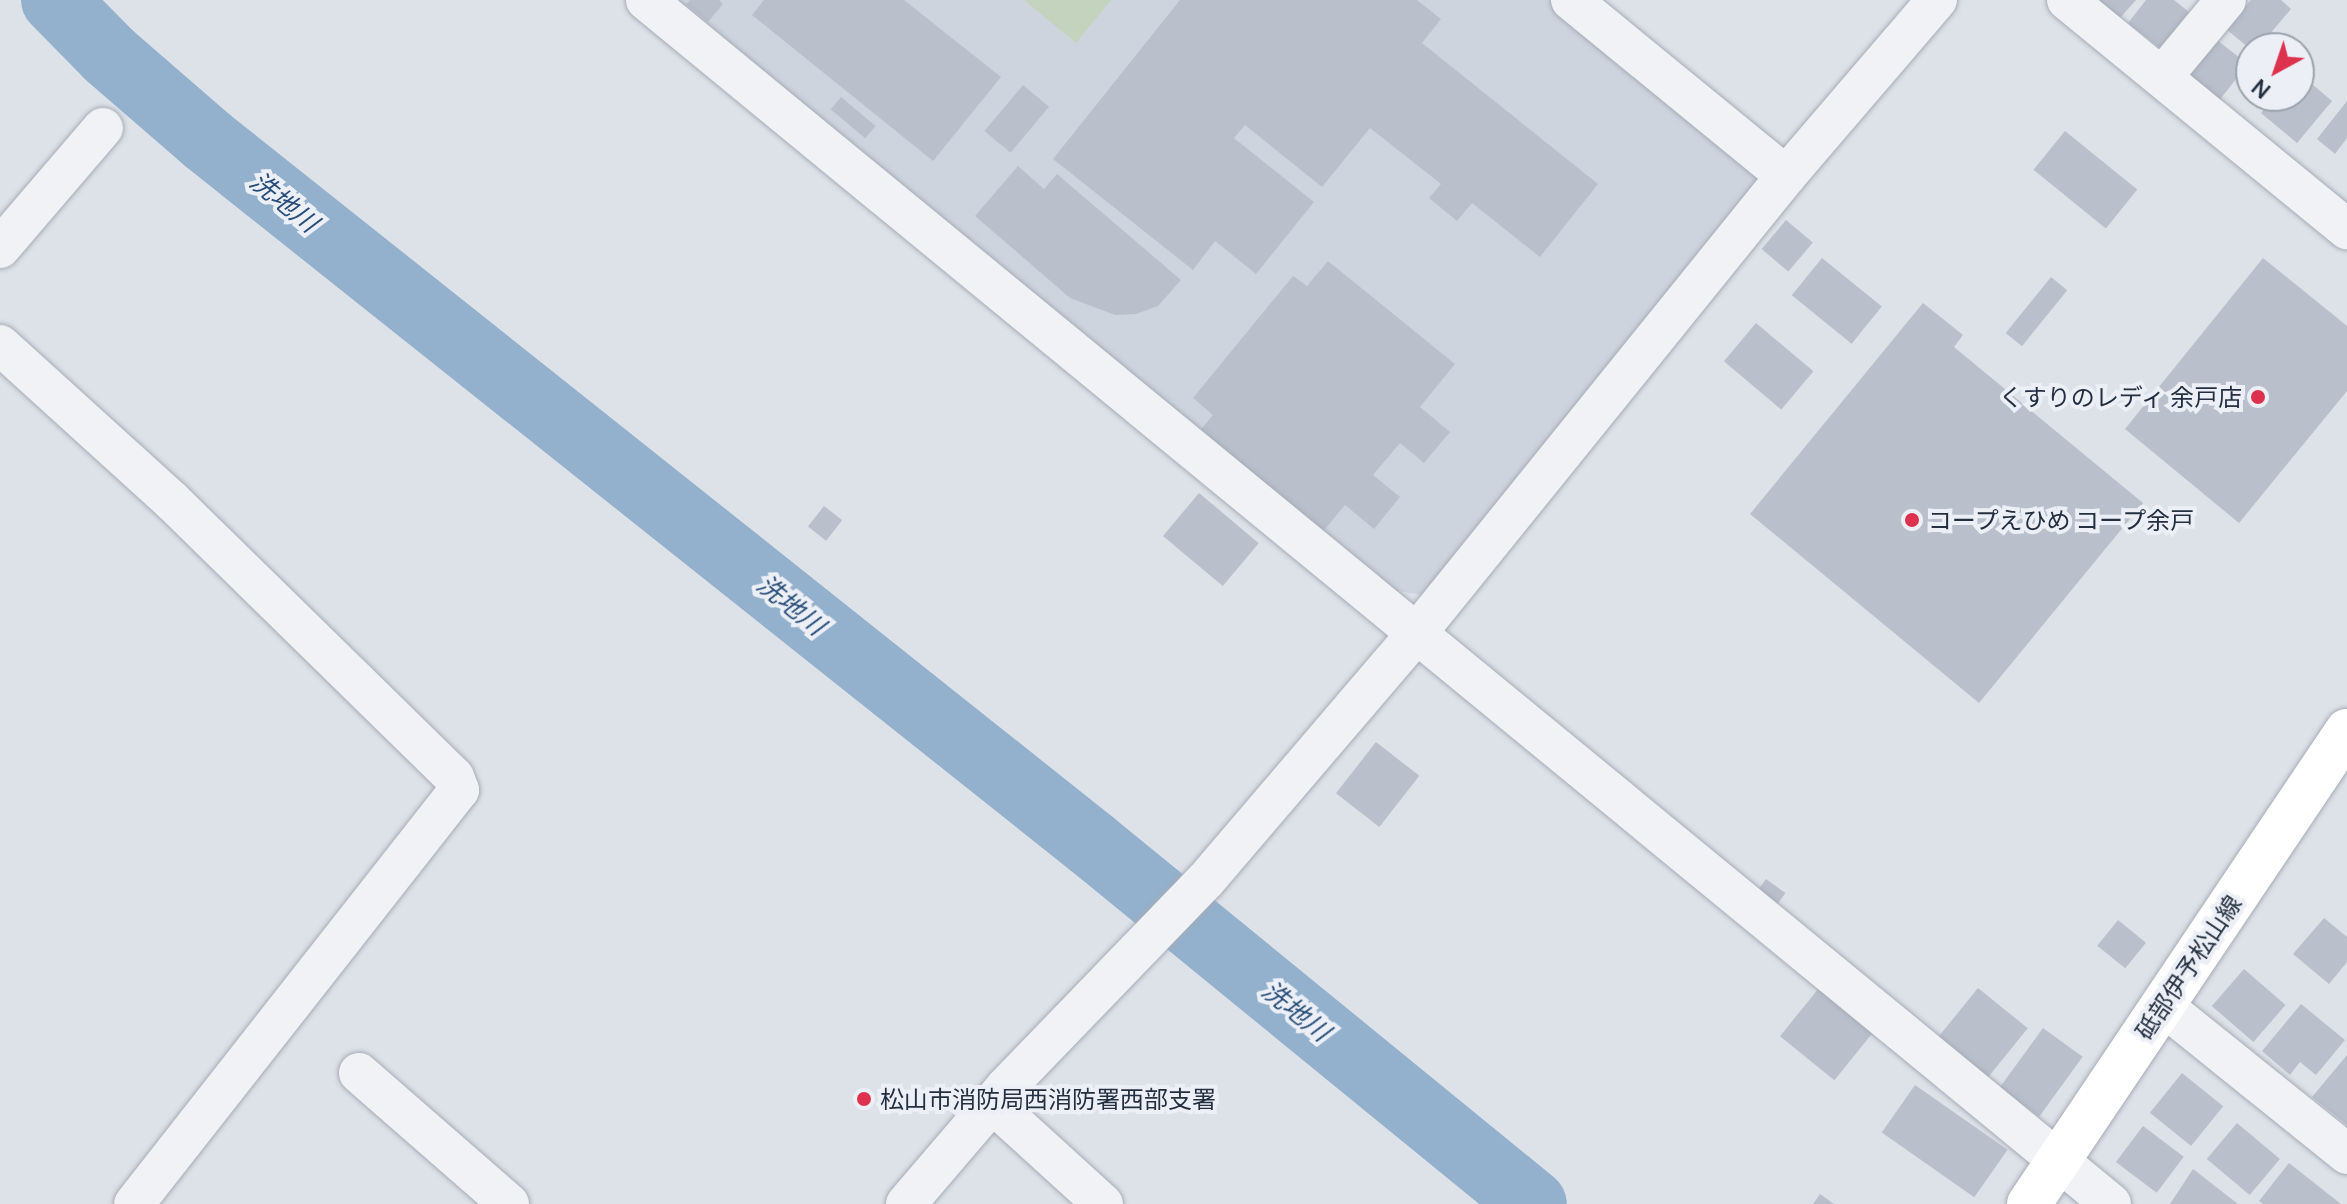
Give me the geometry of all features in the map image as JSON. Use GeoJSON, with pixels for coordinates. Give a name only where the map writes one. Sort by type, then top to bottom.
{"type":"FeatureCollection","features":[{"type":"Feature","properties":{"kind":"main road","name":"砥部伊予松山線"},"geometry":{"type":"LineString","coordinates":[[2029,1204],[2347,731]]}},
{"type":"Feature","properties":{"kind":"street"},"geometry":{"type":"LineString","coordinates":[[646,0],[2111,1204]]}},
{"type":"Feature","properties":{"kind":"street"},"geometry":{"type":"LineString","coordinates":[[1571,0],[1786,176]]}},
{"type":"Feature","properties":{"kind":"street"},"geometry":{"type":"LineString","coordinates":[[906,1204],[992,1103],[1206,880],[1416,634],[1786,176],[1937,0]]}},
{"type":"Feature","properties":{"kind":"street"},"geometry":{"type":"LineString","coordinates":[[2067,0],[2347,229]]}},
{"type":"Feature","properties":{"kind":"street"},"geometry":{"type":"LineString","coordinates":[[2162,77],[2226,0]]}},
{"type":"Feature","properties":{"kind":"street"},"geometry":{"type":"LineString","coordinates":[[0,248],[103,128]]}},
{"type":"Feature","properties":{"kind":"street"},"geometry":{"type":"LineString","coordinates":[[0,345],[171,500],[454,777],[459,790],[134,1204]]}},
{"type":"Feature","properties":{"kind":"street"},"geometry":{"type":"LineString","coordinates":[[2162,1005],[2347,1154]]}},
{"type":"Feature","properties":{"kind":"street"},"geometry":{"type":"LineString","coordinates":[[359,1073],[509,1204]]}},
{"type":"Feature","properties":{"kind":"street"},"geometry":{"type":"LineString","coordinates":[[992,1103],[1103,1204]]}},
{"type":"Feature","properties":{"kind":"shaded area"},"geometry":{"type":"Polygon","coordinates":[[[670,0],[1557,0],[1769,173],[1422,595],[1392,590],[670,0]]]}},
{"type":"Feature","properties":{"kind":"green space"},"geometry":{"type":"Polygon","coordinates":[[[1024,0],[1111,0],[1076,43],[1024,0]]]}},
{"type":"Feature","properties":{"kind":"building"},"geometry":{"type":"Polygon","coordinates":[[[690,0],[719,0],[723,4],[708,22],[686,4],[690,0]]]}},
{"type":"Feature","properties":{"kind":"building"},"geometry":{"type":"Polygon","coordinates":[[[764,0],[904,0],[1001,77],[933,161],[752,15],[764,0]]]}},
{"type":"Feature","properties":{"kind":"building"},"geometry":{"type":"Polygon","coordinates":[[[1180,0],[1417,0],[1441,19],[1422,43],[1598,184],[1540,257],[1472,203],[1457,221],[1429,198],[1441,184],[1370,128],[1322,187],[1245,125],[1234,138],[1314,202],[1256,274],[1215,241],[1193,270],[1053,159],[1180,0]]]}},
{"type":"Feature","properties":{"kind":"building"},"geometry":{"type":"Polygon","coordinates":[[[2099,0],[2136,0],[2120,18],[2099,0]]]}},
{"type":"Feature","properties":{"kind":"building"},"geometry":{"type":"Polygon","coordinates":[[[2146,0],[2174,0],[2189,12],[2160,48],[2128,23],[2146,0]]]}},
{"type":"Feature","properties":{"kind":"building"},"geometry":{"type":"Polygon","coordinates":[[[2251,0],[2281,0],[2291,9],[2272,32],[2235,32],[2235,36],[2226,29],[2251,0]]]}},
{"type":"Feature","properties":{"kind":"building"},"geometry":{"type":"Polygon","coordinates":[[[2217,40],[2235,54],[2235,80],[2219,100],[2189,76],[2217,40]]]}},
{"type":"Feature","properties":{"kind":"building"},"geometry":{"type":"Polygon","coordinates":[[[1023,85],[1049,107],[1010,153],[984,131],[1023,85]]]}},
{"type":"Feature","properties":{"kind":"building"},"geometry":{"type":"Polygon","coordinates":[[[2315,87],[2332,101],[2297,143],[2261,113],[2315,112],[2315,87]]]}},
{"type":"Feature","properties":{"kind":"building"},"geometry":{"type":"Polygon","coordinates":[[[841,97],[875,126],[865,138],[831,109],[841,97]]]}},
{"type":"Feature","properties":{"kind":"building"},"geometry":{"type":"Polygon","coordinates":[[[2347,101],[2347,138],[2335,154],[2317,139],[2347,101]]]}},
{"type":"Feature","properties":{"kind":"building"},"geometry":{"type":"Polygon","coordinates":[[[2065,131],[2137,190],[2106,228],[2034,170],[2065,131]]]}},
{"type":"Feature","properties":{"kind":"building"},"geometry":{"type":"Polygon","coordinates":[[[1018,166],[1044,189],[1057,174],[1181,280],[1158,306],[1136,314],[1115,315],[1070,298],[975,216],[1018,166]]]}},
{"type":"Feature","properties":{"kind":"building"},"geometry":{"type":"Polygon","coordinates":[[[1786,220],[1813,242],[1788,272],[1762,249],[1786,220]]]}},
{"type":"Feature","properties":{"kind":"building"},"geometry":{"type":"Polygon","coordinates":[[[1822,258],[1882,306],[1852,344],[1792,295],[1822,258]]]}},
{"type":"Feature","properties":{"kind":"building"},"geometry":{"type":"Polygon","coordinates":[[[2263,258],[2347,326],[2347,391],[2239,523],[2125,429],[2263,258]]]}},
{"type":"Feature","properties":{"kind":"building"},"geometry":{"type":"Polygon","coordinates":[[[1328,261],[1455,364],[1420,407],[1450,432],[1424,463],[1400,443],[1373,475],[1400,497],[1374,529],[1345,505],[1321,534],[1198,433],[1213,415],[1193,398],[1293,276],[1307,286],[1328,261]]]}},
{"type":"Feature","properties":{"kind":"building"},"geometry":{"type":"Polygon","coordinates":[[[2051,277],[2067,290],[2022,346],[2006,333],[2051,277]]]}},
{"type":"Feature","properties":{"kind":"building"},"geometry":{"type":"Polygon","coordinates":[[[1923,303],[1963,335],[1954,347],[2143,503],[1979,703],[1750,514],[1923,303]]]}},
{"type":"Feature","properties":{"kind":"building"},"geometry":{"type":"Polygon","coordinates":[[[1756,323],[1813,371],[1781,410],[1724,361],[1756,323]]]}},
{"type":"Feature","properties":{"kind":"building"},"geometry":{"type":"Polygon","coordinates":[[[1199,493],[1259,543],[1223,586],[1163,536],[1199,493]]]}},
{"type":"Feature","properties":{"kind":"building"},"geometry":{"type":"Polygon","coordinates":[[[824,506],[842,520],[826,541],[808,526],[824,506]]]}},
{"type":"Feature","properties":{"kind":"building"},"geometry":{"type":"Polygon","coordinates":[[[1376,742],[1419,776],[1379,827],[1336,793],[1376,742]]]}},
{"type":"Feature","properties":{"kind":"building"},"geometry":{"type":"Polygon","coordinates":[[[1766,879],[1785,893],[1775,908],[1755,894],[1766,879]]]}},
{"type":"Feature","properties":{"kind":"building"},"geometry":{"type":"Polygon","coordinates":[[[2324,918],[2347,937],[2347,962],[2329,984],[2293,954],[2324,918]]]}},
{"type":"Feature","properties":{"kind":"building"},"geometry":{"type":"Polygon","coordinates":[[[2118,920],[2146,943],[2125,968],[2097,946],[2118,920]]]}},
{"type":"Feature","properties":{"kind":"building"},"geometry":{"type":"Polygon","coordinates":[[[2244,969],[2286,1005],[2253,1042],[2212,1006],[2244,969]]]}},
{"type":"Feature","properties":{"kind":"building"},"geometry":{"type":"Polygon","coordinates":[[[1819,988],[1873,1032],[1834,1080],[1780,1036],[1819,988]]]}},
{"type":"Feature","properties":{"kind":"building"},"geometry":{"type":"Polygon","coordinates":[[[1978,988],[2028,1028],[1986,1080],[1936,1040],[1978,988]]]}},
{"type":"Feature","properties":{"kind":"building"},"geometry":{"type":"Polygon","coordinates":[[[2301,1004],[2345,1040],[2316,1075],[2300,1062],[2290,1075],[2262,1051],[2301,1004]]]}},
{"type":"Feature","properties":{"kind":"building"},"geometry":{"type":"Polygon","coordinates":[[[2043,1028],[2083,1057],[2039,1117],[2000,1088],[2043,1028]]]}},
{"type":"Feature","properties":{"kind":"building"},"geometry":{"type":"Polygon","coordinates":[[[2347,1055],[2347,1125],[2312,1097],[2347,1055]]]}},
{"type":"Feature","properties":{"kind":"building"},"geometry":{"type":"Polygon","coordinates":[[[2182,1073],[2223,1106],[2191,1146],[2150,1113],[2182,1073]]]}},
{"type":"Feature","properties":{"kind":"building"},"geometry":{"type":"Polygon","coordinates":[[[1915,1085],[2008,1150],[1974,1197],[1882,1133],[1915,1085]]]}},
{"type":"Feature","properties":{"kind":"building"},"geometry":{"type":"Polygon","coordinates":[[[2237,1123],[2280,1159],[2250,1195],[2207,1159],[2237,1123]]]}},
{"type":"Feature","properties":{"kind":"building"},"geometry":{"type":"Polygon","coordinates":[[[2143,1126],[2184,1157],[2157,1193],[2116,1162],[2143,1126]]]}},
{"type":"Feature","properties":{"kind":"building"},"geometry":{"type":"Polygon","coordinates":[[[2289,1163],[2341,1204],[2263,1204],[2259,1201],[2289,1163]]]}},
{"type":"Feature","properties":{"kind":"building"},"geometry":{"type":"Polygon","coordinates":[[[2193,1169],[2238,1204],[2170,1204],[2193,1169]]]}},
{"type":"Feature","properties":{"kind":"building"},"geometry":{"type":"Polygon","coordinates":[[[1820,1194],[1834,1204],[1813,1204],[1820,1194]]]}},
{"type":"Feature","properties":{"kind":"waterway","name":"洗地川"},"geometry":{"type":"LineString","coordinates":[[55,0],[109,55],[207,140],[1092,844],[1533,1204]]}},
{"type":"Feature","properties":{"kind":"place","name":"くすりのレディ 余戸店"},"geometry":{"type":"Point","coordinates":[2258,397]}},
{"type":"Feature","properties":{"kind":"place","name":"コープえひめ コープ余戸"},"geometry":{"type":"Point","coordinates":[1912,520]}},
{"type":"Feature","properties":{"kind":"place","name":"松山市消防局西消防署西部支署"},"geometry":{"type":"Point","coordinates":[864,1099]}}]}
